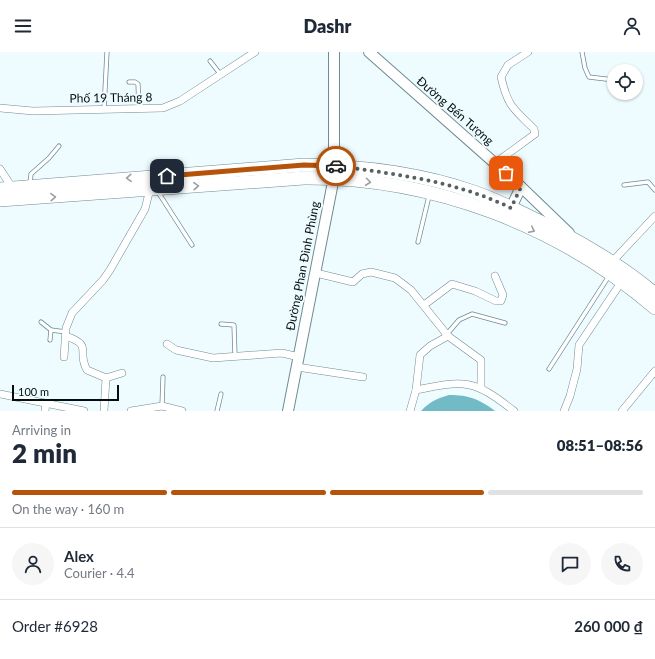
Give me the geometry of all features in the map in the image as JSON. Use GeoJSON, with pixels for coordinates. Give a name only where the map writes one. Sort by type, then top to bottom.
{"type":"FeatureCollection","features":[{"type":"Feature","properties":{"kind":"highway"},"geometry":{"type":"LineString","coordinates":[[31,192],[304,165],[430,192],[509,213],[576,240],[611,268],[653,298]]}},
{"type":"Feature","properties":{"kind":"highway"},"geometry":{"type":"LineString","coordinates":[[0,200],[9,192],[153,189],[304,178],[334,172],[417,177],[474,192],[572,249],[611,268]]}},
{"type":"Feature","properties":{"kind":"street","name":"Phố 19 Tháng 8"},"geometry":{"type":"LineString","coordinates":[[0,108],[33,111],[139,110],[163,108],[180,101],[255,52]]}},
{"type":"Feature","properties":{"kind":"street","name":"Đường Phan Đình Phùng"},"geometry":{"type":"LineString","coordinates":[[288,411],[316,272],[334,172],[334,52]]}},
{"type":"Feature","properties":{"kind":"street","name":"Đường Bến Tượng"},"geometry":{"type":"LineString","coordinates":[[369,52],[495,163],[576,240]]}},
{"type":"Feature","properties":{"kind":"street"},"geometry":{"type":"LineString","coordinates":[[495,163],[535,134],[534,129],[510,105],[506,98],[501,77],[508,65],[528,52]]}},
{"type":"Feature","properties":{"kind":"street"},"geometry":{"type":"LineString","coordinates":[[0,169],[9,192]]}},
{"type":"Feature","properties":{"kind":"street"},"geometry":{"type":"LineString","coordinates":[[509,213],[521,187]]}},
{"type":"Feature","properties":{"kind":"street"},"geometry":{"type":"LineString","coordinates":[[64,357],[67,323],[72,313],[103,280],[124,247],[145,209],[153,189]]}},
{"type":"Feature","properties":{"kind":"street"},"geometry":{"type":"LineString","coordinates":[[611,268],[655,216]]}},
{"type":"Feature","properties":{"kind":"street"},"geometry":{"type":"LineString","coordinates":[[316,272],[353,282],[365,272],[385,274],[403,283],[424,305],[448,335],[481,360],[481,388]]}},
{"type":"Feature","properties":{"kind":"street"},"geometry":{"type":"LineString","coordinates":[[424,305],[452,284],[475,290],[496,301],[501,301],[503,295],[495,276]]}},
{"type":"Feature","properties":{"kind":"street"},"geometry":{"type":"LineString","coordinates":[[564,411],[570,396],[577,368],[579,345],[625,277]]}},
{"type":"Feature","properties":{"kind":"street"},"geometry":{"type":"LineString","coordinates":[[66,334],[78,340],[82,344],[87,370],[106,378],[122,372]]}},
{"type":"Feature","properties":{"kind":"street"},"geometry":{"type":"LineString","coordinates":[[410,411],[416,390],[420,356],[430,346],[448,335]]}},
{"type":"Feature","properties":{"kind":"street"},"geometry":{"type":"LineString","coordinates":[[167,344],[176,350],[218,358],[282,353],[298,362],[364,377]]}},
{"type":"Feature","properties":{"kind":"street"},"geometry":{"type":"LineString","coordinates":[[622,411],[655,370]]}},
{"type":"Feature","properties":{"kind":"street"},"geometry":{"type":"LineString","coordinates":[[104,411],[106,378]]}},
{"type":"Feature","properties":{"kind":"street"},"geometry":{"type":"LineString","coordinates":[[416,390],[457,383],[473,385],[491,393],[514,411]]}},
{"type":"Feature","properties":{"kind":"street"},"geometry":{"type":"LineString","coordinates":[[0,394],[84,411]]}},
{"type":"Feature","properties":{"kind":"street"},"geometry":{"type":"LineString","coordinates":[[45,411],[46,403]]}},
{"type":"Feature","properties":{"kind":"street"},"geometry":{"type":"LineString","coordinates":[[131,411],[162,406],[182,411]]}},
{"type":"Feature","properties":{"kind":"lane"},"geometry":{"type":"LineString","coordinates":[[104,110],[107,52]]}},
{"type":"Feature","properties":{"kind":"lane"},"geometry":{"type":"LineString","coordinates":[[582,52],[585,68],[589,77],[593,79],[607,80]]}},
{"type":"Feature","properties":{"kind":"lane"},"geometry":{"type":"LineString","coordinates":[[210,61],[221,75]]}},
{"type":"Feature","properties":{"kind":"lane"},"geometry":{"type":"LineString","coordinates":[[129,82],[135,82],[138,84],[139,110]]}},
{"type":"Feature","properties":{"kind":"lane"},"geometry":{"type":"LineString","coordinates":[[31,192],[31,174],[49,158],[59,146]]}},
{"type":"Feature","properties":{"kind":"lane"},"geometry":{"type":"LineString","coordinates":[[624,186],[648,182],[655,190]]}},
{"type":"Feature","properties":{"kind":"lane"},"geometry":{"type":"LineString","coordinates":[[153,189],[192,245]]}},
{"type":"Feature","properties":{"kind":"lane"},"geometry":{"type":"LineString","coordinates":[[418,242],[430,192]]}},
{"type":"Feature","properties":{"kind":"lane"},"geometry":{"type":"LineString","coordinates":[[549,369],[611,268]]}},
{"type":"Feature","properties":{"kind":"lane"},"geometry":{"type":"LineString","coordinates":[[448,335],[459,320],[472,314],[505,323]]}},
{"type":"Feature","properties":{"kind":"lane"},"geometry":{"type":"LineString","coordinates":[[41,322],[51,330],[66,334]]}},
{"type":"Feature","properties":{"kind":"lane"},"geometry":{"type":"LineString","coordinates":[[221,324],[234,325],[235,356]]}},
{"type":"Feature","properties":{"kind":"lane"},"geometry":{"type":"LineString","coordinates":[[50,340],[51,330]]}},
{"type":"Feature","properties":{"kind":"lane"},"geometry":{"type":"LineString","coordinates":[[162,406],[163,377]]}},
{"type":"Feature","properties":{"kind":"lane"},"geometry":{"type":"LineString","coordinates":[[217,411],[221,394]]}},
{"type":"Feature","properties":{"kind":"water"},"geometry":{"type":"Polygon","coordinates":[[[449,395],[474,398],[495,411],[421,411],[434,401],[449,395]]]}},
{"type":"Feature","properties":{"kind":"way so far"},"geometry":{"type":"LineString","coordinates":[[336,166],[417,177],[474,192],[511,208],[521,187],[506,173]]}},
{"type":"Feature","properties":{"kind":"route"},"geometry":{"type":"LineString","coordinates":[[167,176],[304,165],[336,166]]}}]}
